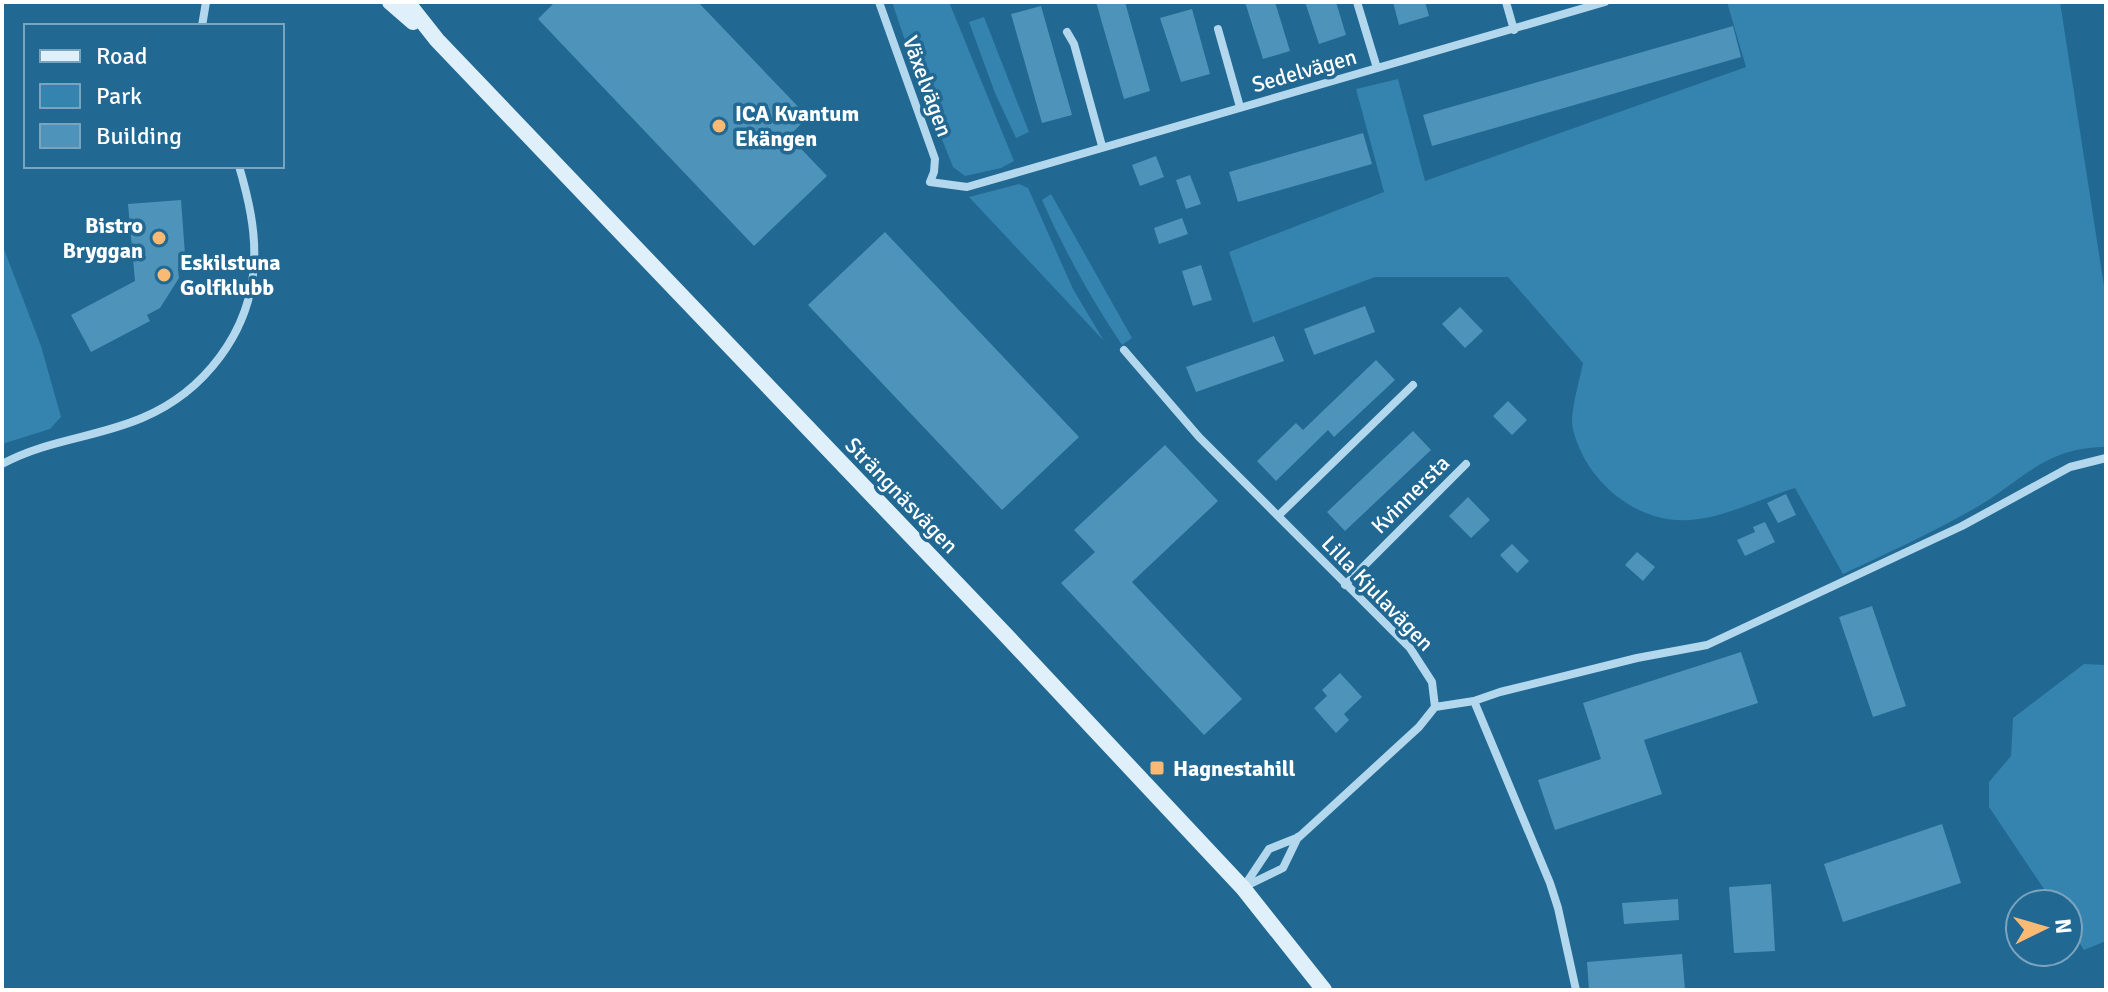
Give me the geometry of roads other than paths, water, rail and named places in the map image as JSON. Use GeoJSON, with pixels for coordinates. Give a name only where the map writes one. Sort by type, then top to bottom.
{"type":"FeatureCollection","features":[{"type":"Feature","properties":{"kind":"main road","name":"Strängnäsvägen"},"geometry":{"type":"LineString","coordinates":[[390,2],[437,40]]}},
{"type":"Feature","properties":{"kind":"main road","name":"Strängnäsvägen"},"geometry":{"type":"LineString","coordinates":[[407,2],[437,40],[1243,888],[1324,990]]}},
{"type":"Feature","properties":{"kind":"street"},"geometry":{"type":"LineString","coordinates":[[202,24],[206,2]]}},
{"type":"Feature","properties":{"kind":"street","name":"Växelvägen"},"geometry":{"type":"LineString","coordinates":[[879,2],[935,159],[930,182]]}},
{"type":"Feature","properties":{"kind":"street","name":"Sedelvägen"},"geometry":{"type":"LineString","coordinates":[[1357,2],[1377,68]]}},
{"type":"Feature","properties":{"kind":"street"},"geometry":{"type":"LineString","coordinates":[[1506,2],[1514,30]]}},
{"type":"Feature","properties":{"kind":"street","name":"Sedelvägen"},"geometry":{"type":"LineString","coordinates":[[930,182],[967,187],[1605,2]]}},
{"type":"Feature","properties":{"kind":"street","name":"Sedelvägen"},"geometry":{"type":"LineString","coordinates":[[1218,29],[1240,107]]}},
{"type":"Feature","properties":{"kind":"street"},"geometry":{"type":"LineString","coordinates":[[1067,32],[1074,44],[1102,146]]}},
{"type":"Feature","properties":{"kind":"street"},"geometry":{"type":"LineString","coordinates":[[2,464],[25,452],[124,424],[160,410],[185,395],[220,360],[242,316],[254,265],[254,235],[239,168]]}},
{"type":"Feature","properties":{"kind":"street","name":"Lilla Kjulavägen"},"geometry":{"type":"LineString","coordinates":[[1124,350],[1199,437],[1422,663],[1432,682],[1435,707]]}},
{"type":"Feature","properties":{"kind":"street"},"geometry":{"type":"LineString","coordinates":[[1278,516],[1413,385]]}},
{"type":"Feature","properties":{"kind":"street"},"geometry":{"type":"LineString","coordinates":[[1243,888],[1283,868],[1299,837],[1419,727],[1435,707],[1474,701],[1583,670],[1707,645],[1962,526],[2070,467],[2106,458]]}},
{"type":"Feature","properties":{"kind":"street","name":"Kvinnersta"},"geometry":{"type":"LineString","coordinates":[[1345,585],[1466,464]]}},
{"type":"Feature","properties":{"kind":"street"},"geometry":{"type":"LineString","coordinates":[[1474,701],[1550,883],[1576,990]]}},
{"type":"Feature","properties":{"kind":"street"},"geometry":{"type":"LineString","coordinates":[[1243,888],[1269,849],[1299,837]]}},
{"type":"Feature","properties":{"kind":"place","name":"ICA Kvantum Ekängen"},"geometry":{"type":"Point","coordinates":[719,126]}},
{"type":"Feature","properties":{"kind":"place","name":"Bistro Bryggan"},"geometry":{"type":"Point","coordinates":[159,238]}},
{"type":"Feature","properties":{"kind":"place","name":"Eskilstuna Golfklubb"},"geometry":{"type":"Point","coordinates":[164,275]}},
{"type":"Feature","properties":{"kind":"place","name":"Hagnestahill"},"geometry":{"type":"Point","coordinates":[1157,768]}}]}
